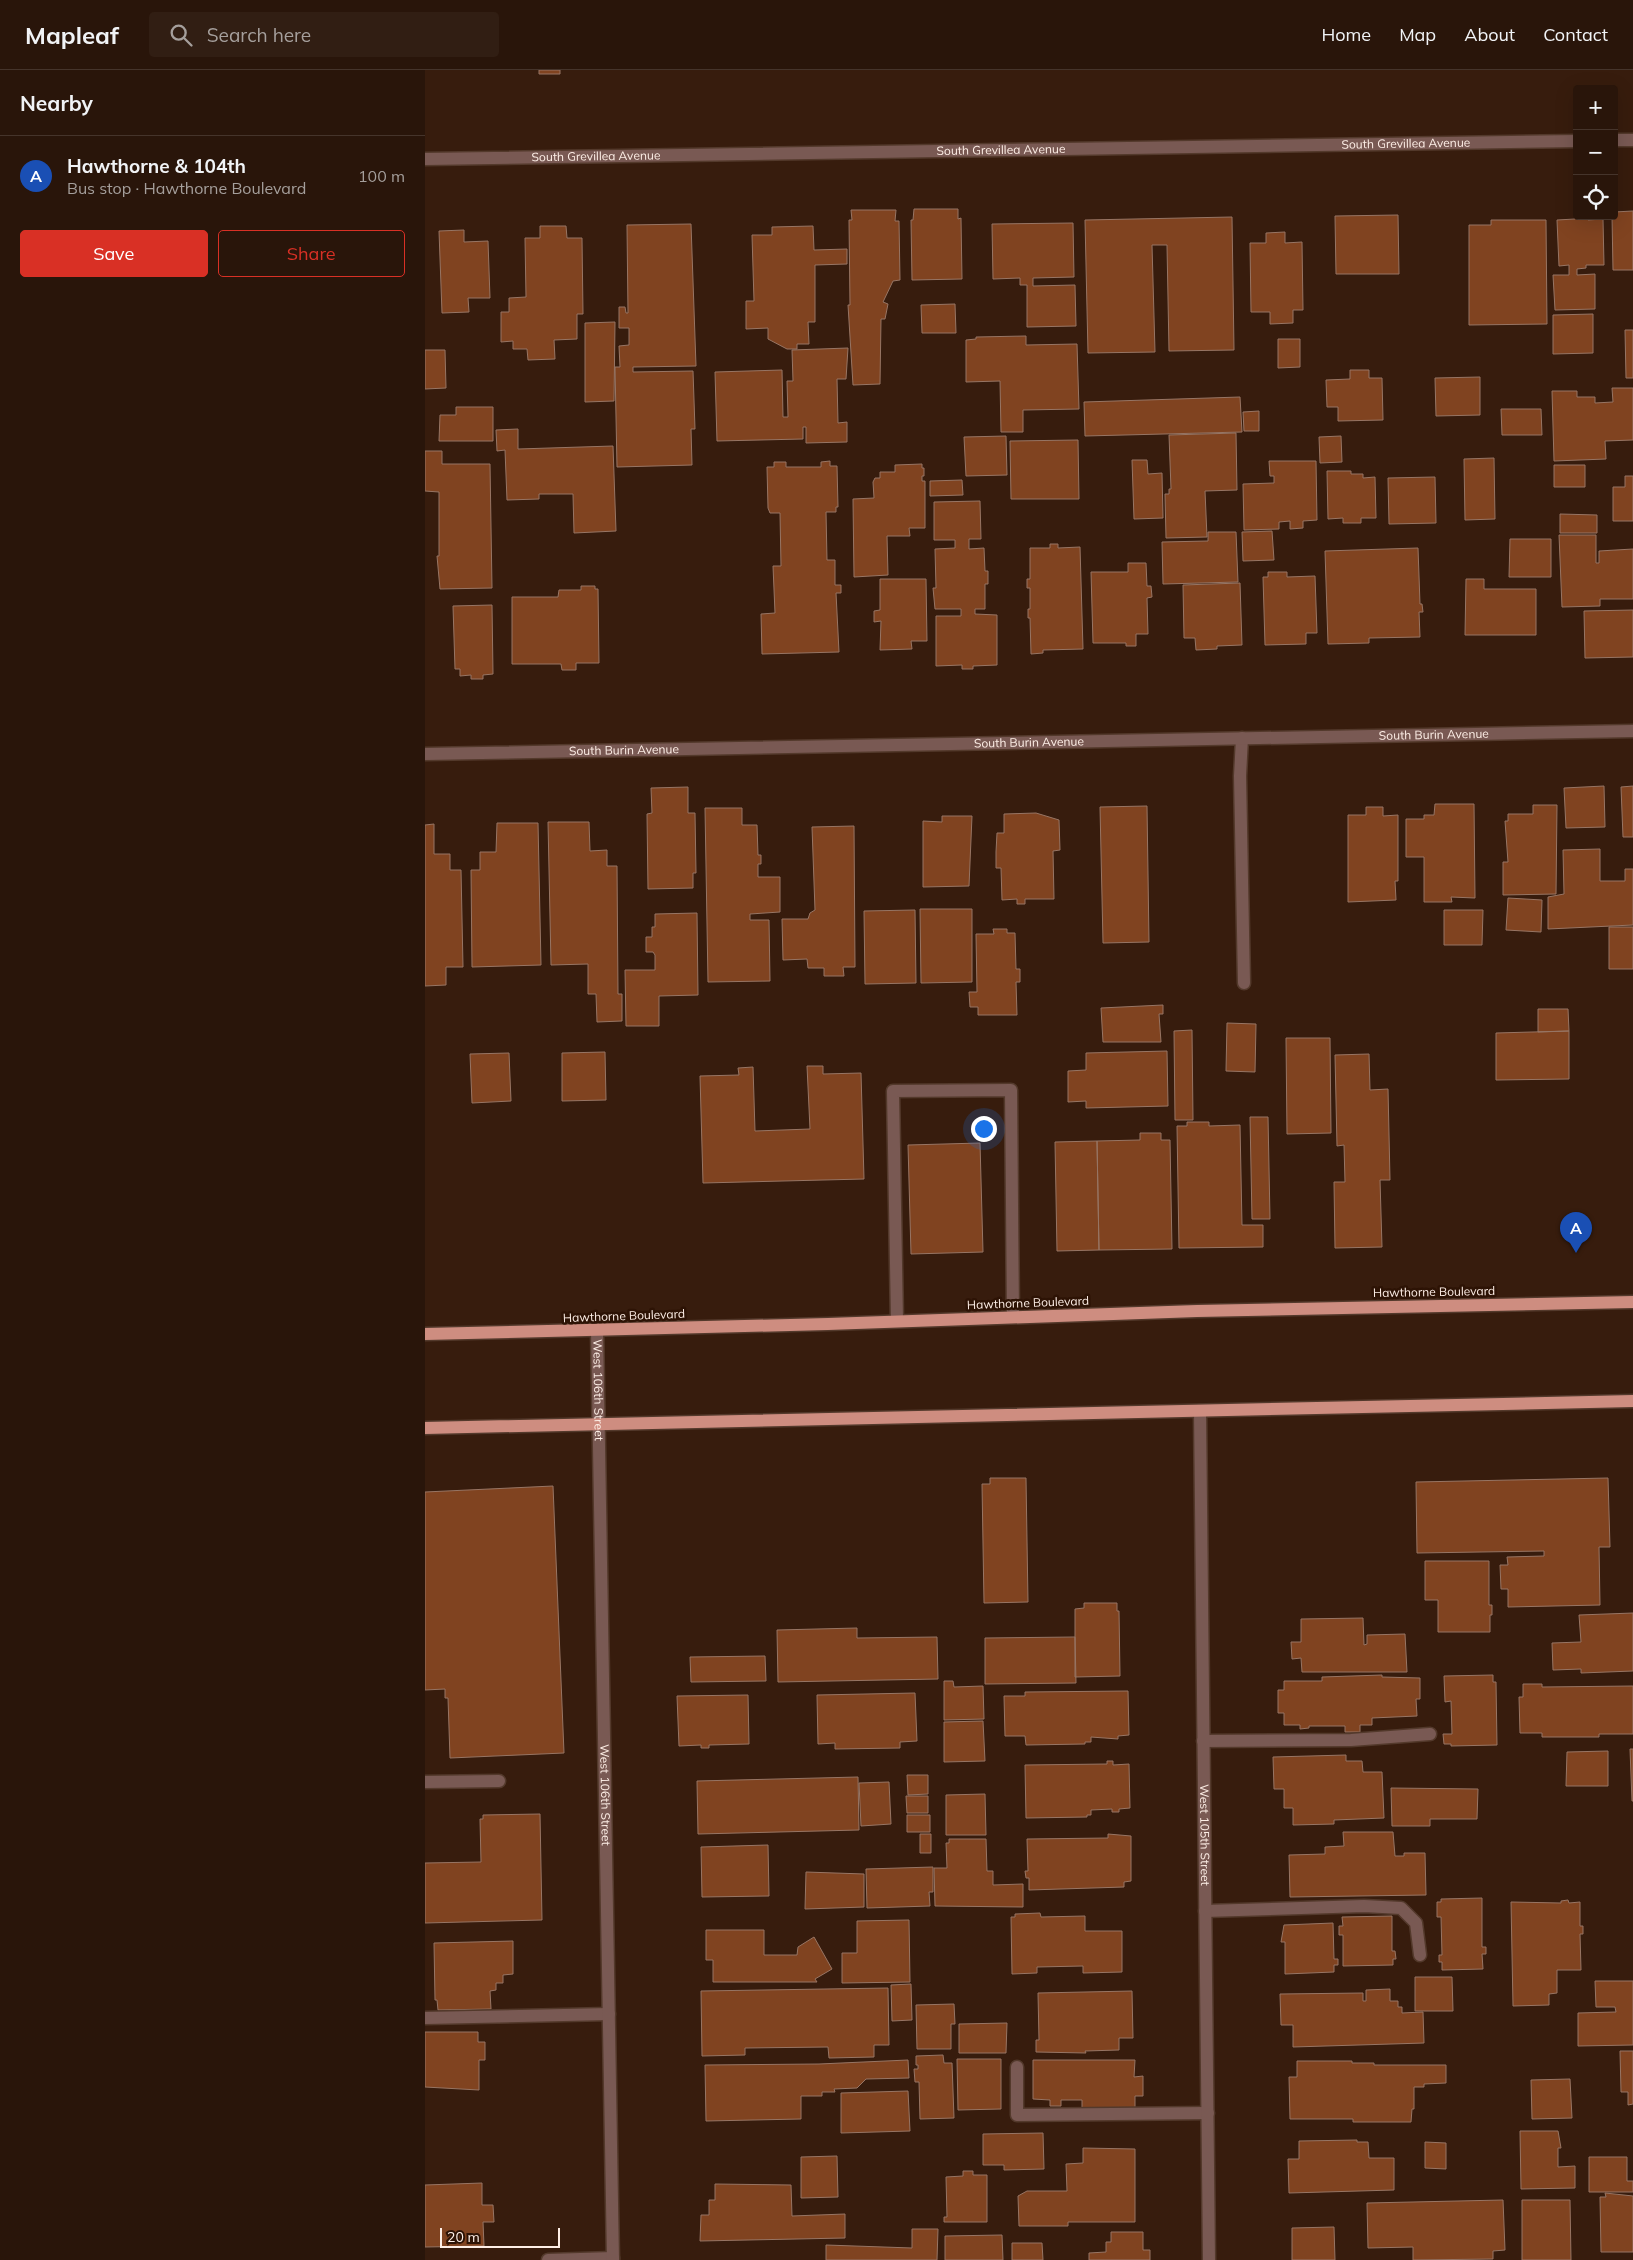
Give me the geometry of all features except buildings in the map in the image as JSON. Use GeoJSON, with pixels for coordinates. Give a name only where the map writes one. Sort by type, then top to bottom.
{"type":"FeatureCollection","features":[{"type":"Feature","properties":{"kind":"main road","name":"Hawthorne Boulevard"},"geometry":{"type":"LineString","coordinates":[[425,1334],[897,1321],[1206,1310],[1633,1302]]}},
{"type":"Feature","properties":{"kind":"main road"},"geometry":{"type":"LineString","coordinates":[[425,1428],[598,1422],[1633,1402]]}},
{"type":"Feature","properties":{"kind":"street"},"geometry":{"type":"LineString","coordinates":[[1618,140],[1633,140]]}},
{"type":"Feature","properties":{"kind":"street","name":"South Grevillea Avenue"},"geometry":{"type":"LineString","coordinates":[[425,159],[1573,141]]}},
{"type":"Feature","properties":{"kind":"street","name":"South Burin Avenue"},"geometry":{"type":"LineString","coordinates":[[425,754],[1633,731]]}},
{"type":"Feature","properties":{"kind":"street"},"geometry":{"type":"LineString","coordinates":[[1242,738],[1240,776],[1244,984]]}},
{"type":"Feature","properties":{"kind":"street"},"geometry":{"type":"LineString","coordinates":[[897,1321],[893,1091],[1011,1090],[1013,1317]]}},
{"type":"Feature","properties":{"kind":"street","name":"West 106th Street"},"geometry":{"type":"LineString","coordinates":[[597,1330],[613,2259]]}},
{"type":"Feature","properties":{"kind":"street","name":"West 105th Street"},"geometry":{"type":"LineString","coordinates":[[1200,1411],[1209,2260]]}},
{"type":"Feature","properties":{"kind":"street"},"geometry":{"type":"LineString","coordinates":[[1203,1741],[1351,1740],[1429,1734]]}},
{"type":"Feature","properties":{"kind":"street"},"geometry":{"type":"LineString","coordinates":[[425,1782],[499,1781]]}},
{"type":"Feature","properties":{"kind":"street"},"geometry":{"type":"LineString","coordinates":[[1205,1911],[1363,1906],[1401,1908],[1416,1923],[1420,1955]]}},
{"type":"Feature","properties":{"kind":"street"},"geometry":{"type":"LineString","coordinates":[[425,2018],[609,2014]]}},
{"type":"Feature","properties":{"kind":"street"},"geometry":{"type":"LineString","coordinates":[[1017,2067],[1017,2115],[1208,2113]]}},
{"type":"Feature","properties":{"kind":"street"},"geometry":{"type":"LineString","coordinates":[[548,2260],[613,2259]]}},
{"type":"Feature","properties":{"kind":"place","name":"Hawthorne & 104th"},"geometry":{"type":"Point","coordinates":[1576,1253]}}]}
